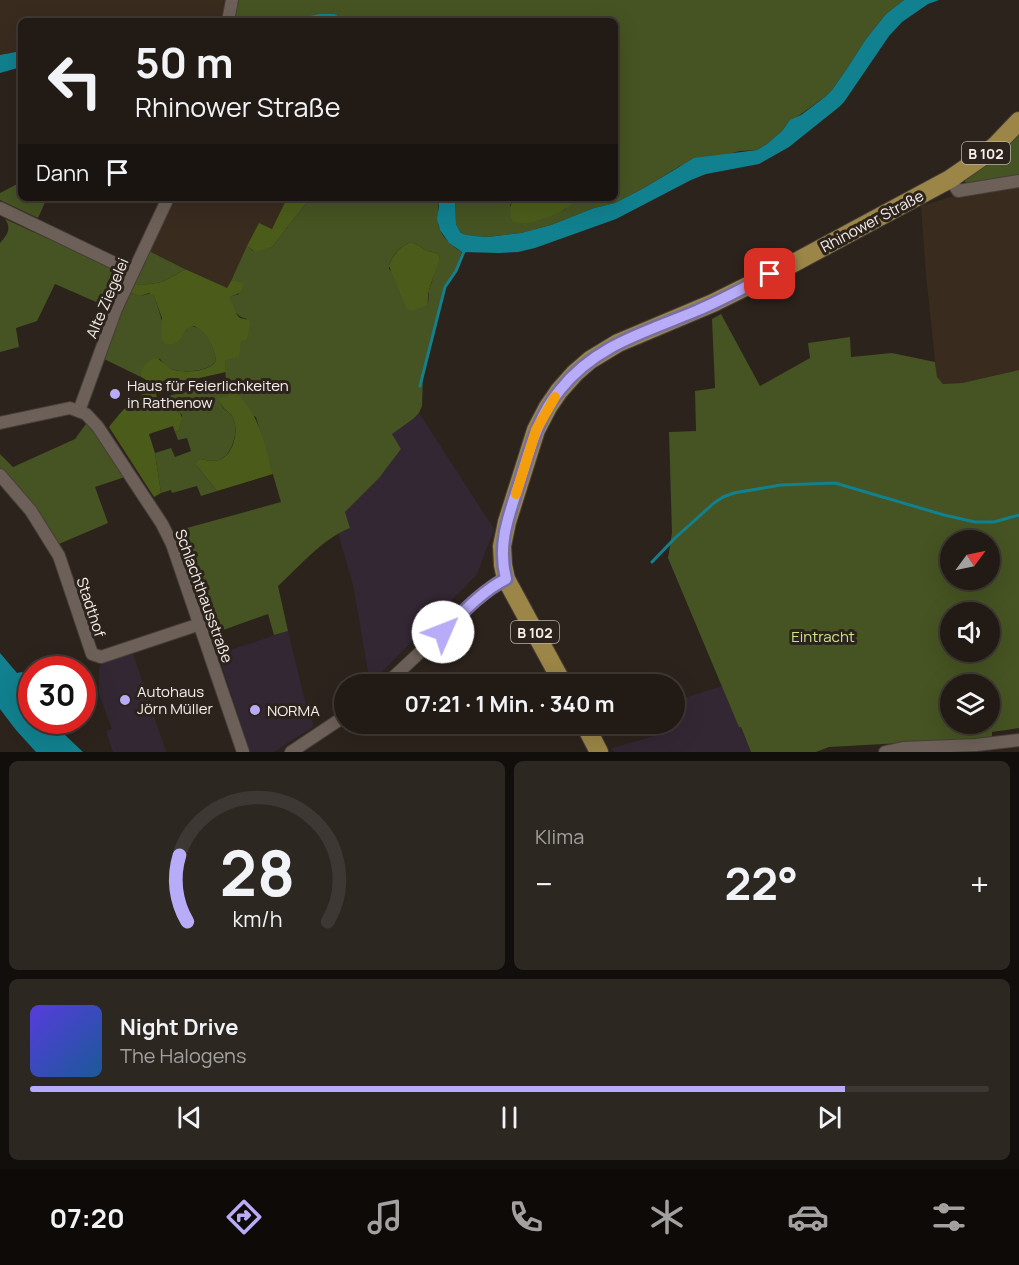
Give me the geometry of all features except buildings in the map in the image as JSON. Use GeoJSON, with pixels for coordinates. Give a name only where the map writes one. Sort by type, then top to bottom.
{"type":"FeatureCollection","features":[{"type":"Feature","properties":{"kind":"main road","name":"Rhinower Straße"},"geometry":{"type":"LineString","coordinates":[[506,579],[502,546],[507,522],[536,430],[548,407],[575,373],[597,355],[618,343],[713,303],[790,265],[950,179],[990,150],[1019,121]]}},
{"type":"Feature","properties":{"kind":"main road","name":"B 102"},"geometry":{"type":"LineString","coordinates":[[506,579],[558,674]]}},
{"type":"Feature","properties":{"kind":"main road"},"geometry":{"type":"LineString","coordinates":[[590,734],[599,752]]}},
{"type":"Feature","properties":{"kind":"street"},"geometry":{"type":"LineString","coordinates":[[229,18],[232,0]]}},
{"type":"Feature","properties":{"kind":"street"},"geometry":{"type":"LineString","coordinates":[[950,179],[958,191],[1019,181]]}},
{"type":"Feature","properties":{"kind":"street","name":"Alte Ziegelei"},"geometry":{"type":"LineString","coordinates":[[79,411],[116,309],[167,201]]}},
{"type":"Feature","properties":{"kind":"street"},"geometry":{"type":"LineString","coordinates":[[0,208],[133,272]]}},
{"type":"Feature","properties":{"kind":"street"},"geometry":{"type":"LineString","coordinates":[[0,423],[62,409],[70,408],[79,411]]}},
{"type":"Feature","properties":{"kind":"street","name":"Schlachthausstraße"},"geometry":{"type":"LineString","coordinates":[[79,411],[86,414],[98,427],[168,534],[243,752]]}},
{"type":"Feature","properties":{"kind":"street","name":"Stadthof"},"geometry":{"type":"LineString","coordinates":[[0,475],[31,511],[59,556],[92,654],[101,657],[200,624]]}},
{"type":"Feature","properties":{"kind":"street"},"geometry":{"type":"LineString","coordinates":[[397,674],[474,602],[506,579]]}},
{"type":"Feature","properties":{"kind":"street"},"geometry":{"type":"LineString","coordinates":[[291,752],[334,723]]}},
{"type":"Feature","properties":{"kind":"street"},"geometry":{"type":"LineString","coordinates":[[885,752],[903,748],[976,745],[1019,740]]}},
{"type":"Feature","properties":{"kind":"shaded area"},"geometry":{"type":"Polygon","coordinates":[[[0,0],[227,0],[224,18],[18,18],[18,52],[0,55],[0,0]]]}},
{"type":"Feature","properties":{"kind":"shaded area"},"geometry":{"type":"Polygon","coordinates":[[[1019,185],[1019,370],[962,383],[943,384],[937,378],[921,206],[954,196],[1019,185]]]}},
{"type":"Feature","properties":{"kind":"shaded area"},"geometry":{"type":"Polygon","coordinates":[[[173,201],[286,201],[272,229],[259,224],[227,289],[149,251],[173,201]]]}},
{"type":"Feature","properties":{"kind":"shaded area"},"geometry":{"type":"Polygon","coordinates":[[[419,413],[494,529],[477,574],[380,674],[371,674],[368,671],[353,585],[338,533],[350,528],[345,512],[379,478],[401,449],[391,434],[419,413]]]}},
{"type":"Feature","properties":{"kind":"shaded area"},"geometry":{"type":"Polygon","coordinates":[[[288,631],[306,705],[314,726],[274,752],[250,752],[218,654],[288,631]]]}},
{"type":"Feature","properties":{"kind":"shaded area","name":"Autohaus Jörn Müller"},"geometry":{"type":"Polygon","coordinates":[[[132,651],[166,752],[113,752],[106,731],[112,729],[99,694],[99,670],[101,661],[132,651]]]}},
{"type":"Feature","properties":{"kind":"shaded area"},"geometry":{"type":"Polygon","coordinates":[[[722,686],[751,752],[614,752],[611,748],[663,734],[685,734],[685,698],[722,686]]]}},
{"type":"Feature","properties":{"kind":"green space"},"geometry":{"type":"Polygon","coordinates":[[[236,0],[904,0],[886,14],[866,39],[832,90],[757,150],[740,151],[680,166],[615,203],[594,208],[551,225],[521,233],[488,237],[460,232],[456,224],[455,201],[512,201],[510,206],[536,212],[556,213],[563,211],[571,201],[618,201],[618,18],[341,18],[335,14],[306,18],[233,18],[236,0]]]}},
{"type":"Feature","properties":{"kind":"green space"},"geometry":{"type":"Polygon","coordinates":[[[1019,131],[1019,178],[968,186],[964,180],[1019,131]]]}},
{"type":"Feature","properties":{"kind":"green space"},"geometry":{"type":"Polygon","coordinates":[[[18,184],[18,201],[46,201],[38,218],[0,200],[0,193],[18,184]]]}},
{"type":"Feature","properties":{"kind":"green space"},"geometry":{"type":"Polygon","coordinates":[[[286,201],[308,201],[272,247],[255,252],[247,246],[259,223],[272,229],[286,201]]]}},
{"type":"Feature","properties":{"kind":"green space"},"geometry":{"type":"Polygon","coordinates":[[[308,201],[438,201],[438,223],[442,234],[462,252],[446,287],[423,378],[422,406],[419,413],[392,434],[401,449],[379,478],[345,512],[350,528],[321,546],[278,586],[288,631],[274,635],[268,614],[212,634],[176,531],[281,502],[256,417],[219,399],[235,423],[234,442],[224,457],[214,461],[200,459],[197,466],[217,491],[201,496],[197,486],[172,493],[171,490],[161,493],[155,453],[171,448],[175,457],[191,451],[187,438],[178,440],[175,432],[179,430],[182,415],[142,394],[148,381],[155,388],[157,398],[226,384],[225,360],[241,341],[247,319],[235,312],[232,306],[230,298],[239,294],[239,281],[231,281],[247,246],[253,251],[272,247],[308,201]],[[410,242],[396,253],[389,269],[428,304],[429,290],[440,257],[437,253],[427,251],[410,242]]]}},
{"type":"Feature","properties":{"kind":"green space"},"geometry":{"type":"Polygon","coordinates":[[[512,201],[572,201],[570,206],[552,216],[526,223],[513,222],[512,201]]]}},
{"type":"Feature","properties":{"kind":"green space"},"geometry":{"type":"Polygon","coordinates":[[[5,219],[117,270],[122,285],[112,309],[55,284],[37,321],[16,328],[19,347],[0,352],[0,243],[8,232],[5,219]]]}},
{"type":"Feature","properties":{"kind":"green space"},"geometry":{"type":"Polygon","coordinates":[[[410,242],[427,251],[437,253],[440,257],[429,292],[428,304],[412,311],[407,309],[389,266],[397,252],[410,242]]]}},
{"type":"Feature","properties":{"kind":"green space"},"geometry":{"type":"Polygon","coordinates":[[[149,251],[185,269],[160,282],[133,284],[149,251]]]}},
{"type":"Feature","properties":{"kind":"green space"},"geometry":{"type":"Polygon","coordinates":[[[185,269],[227,288],[231,281],[239,281],[243,284],[241,291],[230,298],[237,315],[249,320],[247,340],[241,341],[239,357],[225,360],[226,372],[155,388],[141,377],[144,366],[154,358],[174,370],[185,371],[197,371],[213,365],[216,361],[210,340],[194,326],[187,329],[176,343],[165,344],[161,339],[162,318],[154,296],[149,293],[140,296],[129,292],[133,284],[161,282],[185,269]]]}},
{"type":"Feature","properties":{"kind":"green space"},"geometry":{"type":"Polygon","coordinates":[[[129,292],[140,296],[152,293],[163,324],[184,333],[190,326],[201,330],[209,338],[216,361],[203,369],[185,371],[170,368],[160,359],[141,372],[141,377],[102,358],[129,292]]]}},
{"type":"Feature","properties":{"kind":"green space","name":"Eintracht"},"geometry":{"type":"Polygon","coordinates":[[[721,314],[760,386],[810,358],[808,343],[850,337],[851,357],[892,353],[935,362],[937,377],[943,384],[962,383],[1019,370],[1019,728],[1000,731],[1000,674],[940,674],[940,734],[992,734],[992,738],[829,747],[816,752],[751,752],[668,558],[672,533],[669,432],[696,431],[695,391],[715,388],[712,319],[721,314]]]}},
{"type":"Feature","properties":{"kind":"green space"},"geometry":{"type":"Polygon","coordinates":[[[236,393],[256,421],[273,474],[217,491],[196,463],[200,459],[219,460],[232,448],[235,423],[218,399],[236,393]]]}},
{"type":"Feature","properties":{"kind":"green space"},"geometry":{"type":"Polygon","coordinates":[[[142,394],[180,413],[182,418],[179,430],[175,432],[173,426],[149,434],[155,453],[161,493],[154,497],[109,427],[119,414],[140,399],[142,394]]]}},
{"type":"Feature","properties":{"kind":"green space"},"geometry":{"type":"Polygon","coordinates":[[[88,421],[125,477],[95,487],[108,523],[59,544],[35,507],[0,469],[0,454],[13,467],[75,439],[88,421]]]}},
{"type":"Feature","properties":{"kind":"water"},"geometry":{"type":"Polygon","coordinates":[[[904,0],[939,0],[928,4],[902,22],[889,36],[839,107],[789,147],[759,164],[706,174],[616,219],[518,252],[462,252],[449,243],[440,230],[437,219],[438,201],[455,201],[456,224],[463,234],[488,237],[521,233],[615,203],[694,158],[757,150],[782,131],[790,120],[801,115],[832,90],[866,39],[886,14],[904,0]]]}},
{"type":"Feature","properties":{"kind":"water"},"geometry":{"type":"Polygon","coordinates":[[[335,14],[341,18],[306,18],[335,14]]]}},
{"type":"Feature","properties":{"kind":"water"},"geometry":{"type":"Polygon","coordinates":[[[18,52],[18,68],[0,73],[0,55],[18,52]]]}},
{"type":"Feature","properties":{"kind":"water"},"geometry":{"type":"Polygon","coordinates":[[[0,653],[18,673],[18,732],[0,709],[0,653]]]}},
{"type":"Feature","properties":{"kind":"water"},"geometry":{"type":"Polygon","coordinates":[[[20,734],[65,735],[83,752],[36,752],[20,734]]]}},
{"type":"Feature","properties":{"kind":"waterway"},"geometry":{"type":"LineString","coordinates":[[420,386],[445,287],[456,271],[465,249]]}},
{"type":"Feature","properties":{"kind":"waterway"},"geometry":{"type":"LineString","coordinates":[[652,562],[675,538],[723,497],[781,485],[835,483],[975,522],[994,522],[1019,515]]}},
{"type":"Feature","properties":{"kind":"slow traffic"},"geometry":{"type":"LineString","coordinates":[[516,494],[536,430],[555,397]]}},
{"type":"Feature","properties":{"kind":"place","name":"Haus für Feierlichkeiten in Rathenow"},"geometry":{"type":"Point","coordinates":[115,394]}},
{"type":"Feature","properties":{"kind":"place","name":"Autohaus Jörn Müller"},"geometry":{"type":"Point","coordinates":[125,700]}},
{"type":"Feature","properties":{"kind":"place","name":"NORMA"},"geometry":{"type":"Point","coordinates":[255,710]}},
{"type":"Feature","properties":{"kind":"route"},"geometry":{"type":"LineString","coordinates":[[443,632],[474,602],[506,579],[502,546],[507,522],[536,430],[548,407],[575,373],[590,360],[618,343],[713,303],[770,274]]}}]}
